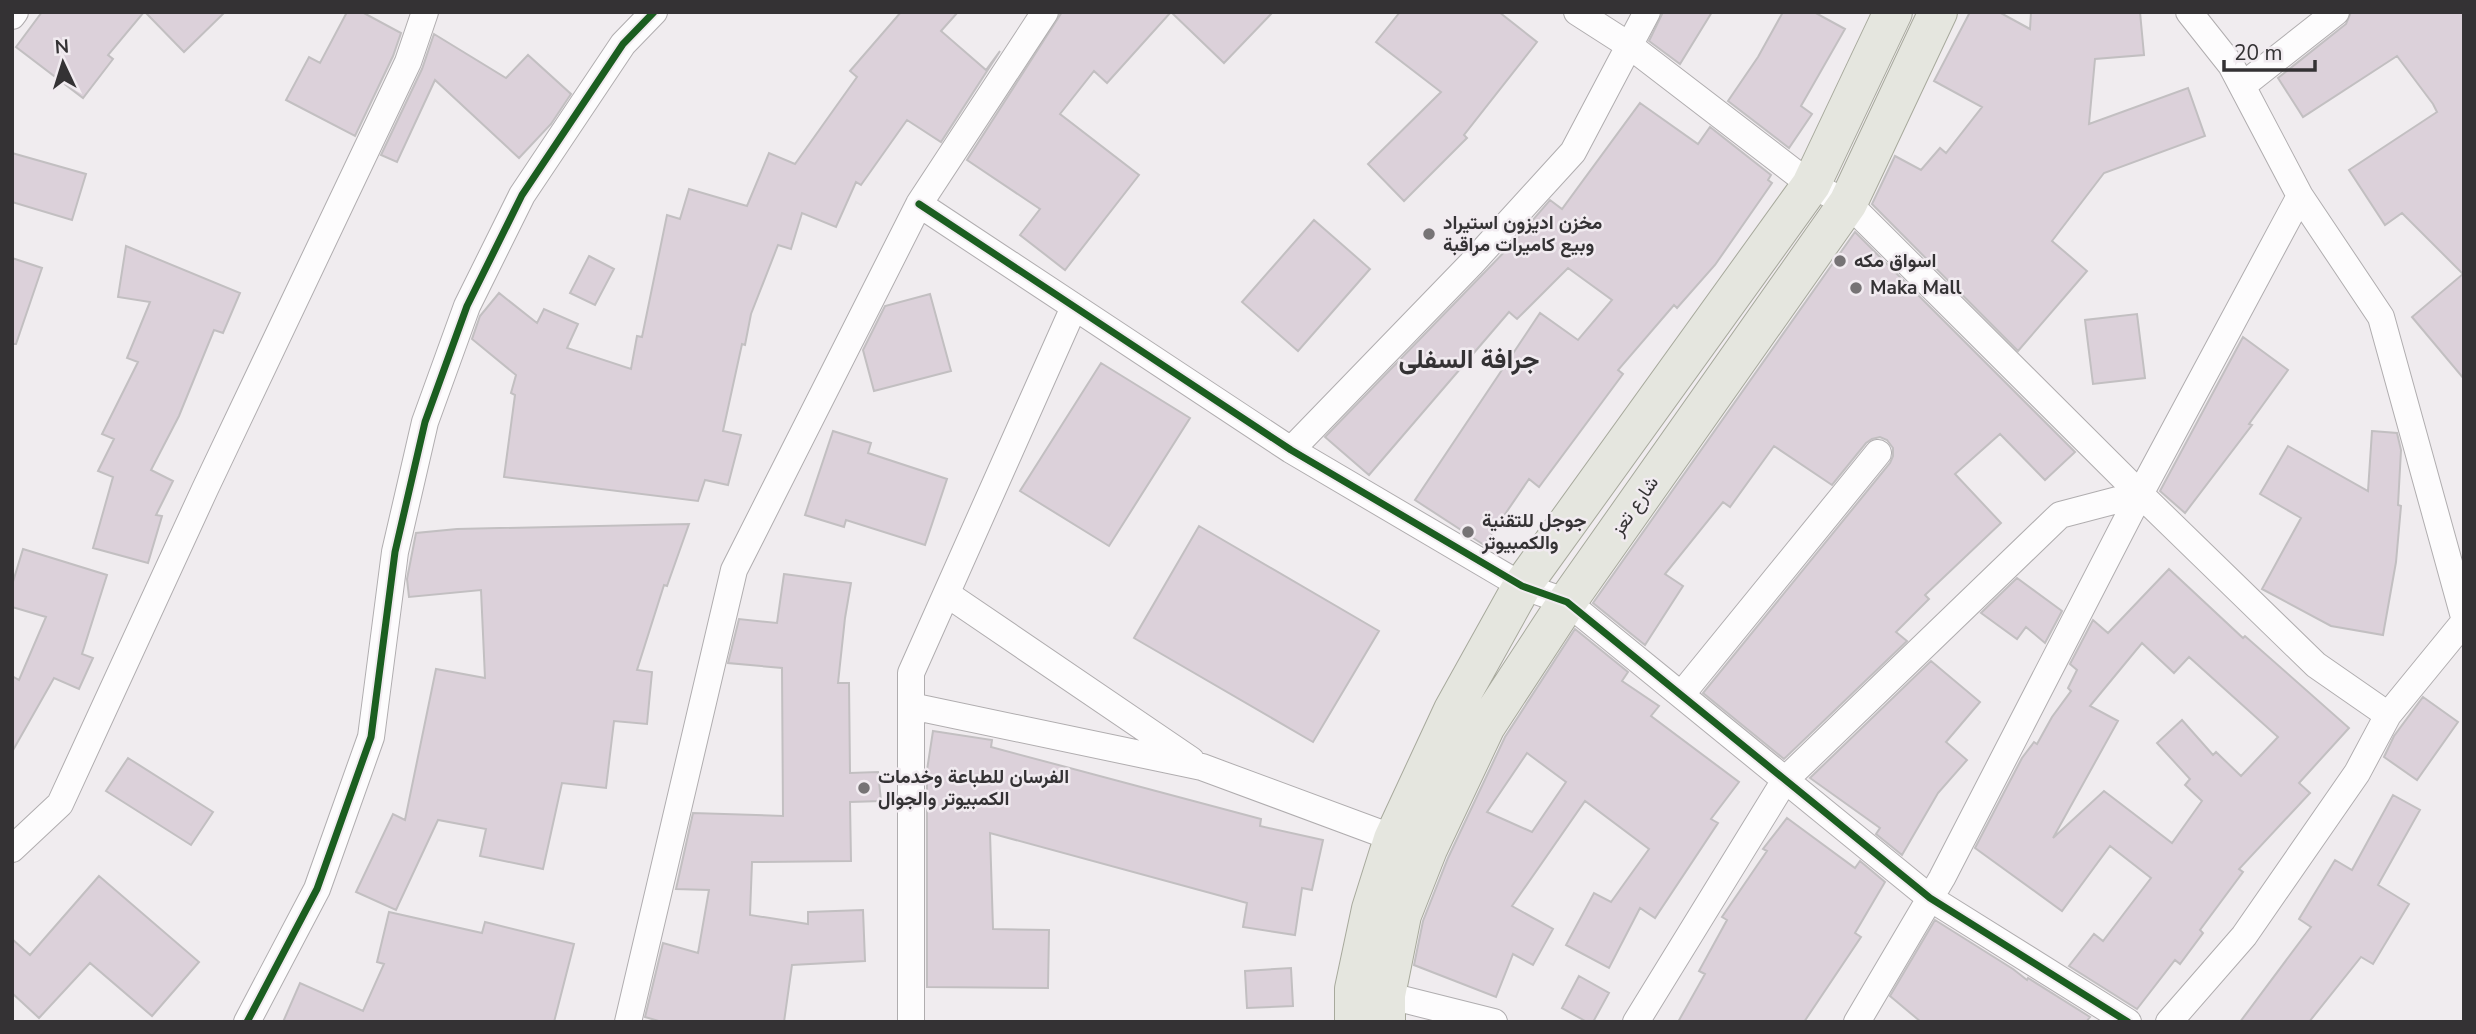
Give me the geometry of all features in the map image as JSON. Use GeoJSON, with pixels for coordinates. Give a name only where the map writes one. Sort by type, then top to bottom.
{"type":"FeatureCollection","features":[{"type":"Feature","properties":{"kind":"main road","name":"شارع تعز"},"geometry":{"type":"LineString","coordinates":[[1386,1008],[1411,844],[1453,710],[1522,586],[1811,185],[1893,12]]}},
{"type":"Feature","properties":{"kind":"main road","name":"شارع تعز"},"geometry":{"type":"LineString","coordinates":[[1353,1022],[1354,989],[1371,909],[1567,602],[1848,203],[1938,12]]}},
{"type":"Feature","properties":{"kind":"street"},"geometry":{"type":"LineString","coordinates":[[12,849],[60,804],[205,489],[408,62],[425,12]]}},
{"type":"Feature","properties":{"kind":"street"},"geometry":{"type":"LineString","coordinates":[[247,1022],[317,889],[371,737],[395,552],[425,422],[467,306],[522,195],[623,44],[654,12]]}},
{"type":"Feature","properties":{"kind":"street"},"geometry":{"type":"LineString","coordinates":[[628,1022],[734,570],[919,204],[1045,12]]}},
{"type":"Feature","properties":{"kind":"street"},"geometry":{"type":"LineString","coordinates":[[1577,12],[1630,46],[1811,185],[1848,203],[2316,665],[2388,715]]}},
{"type":"Feature","properties":{"kind":"street"},"geometry":{"type":"LineString","coordinates":[[1291,450],[1471,264],[1573,152],[1647,12]]}},
{"type":"Feature","properties":{"kind":"street"},"geometry":{"type":"LineString","coordinates":[[2169,1022],[2244,936],[2357,773],[2388,715],[2464,620],[2381,317],[2300,196],[2231,65],[2189,12]]}},
{"type":"Feature","properties":{"kind":"street"},"geometry":{"type":"LineString","coordinates":[[2242,86],[2336,12]]}},
{"type":"Feature","properties":{"kind":"street"},"geometry":{"type":"LineString","coordinates":[[1857,1022],[1930,898],[2140,494],[2300,196]]}},
{"type":"Feature","properties":{"kind":"street"},"geometry":{"type":"LineString","coordinates":[[919,204],[1291,450],[1522,586],[1567,602],[1930,898],[2128,1022]]}},
{"type":"Feature","properties":{"kind":"street"},"geometry":{"type":"LineString","coordinates":[[911,1022],[911,673],[1074,307]]}},
{"type":"Feature","properties":{"kind":"street"},"geometry":{"type":"LineString","coordinates":[[1681,695],[1878,453]]}},
{"type":"Feature","properties":{"kind":"street"},"geometry":{"type":"LineString","coordinates":[[1636,1022],[1785,780],[2060,515],[2140,494]]}},
{"type":"Feature","properties":{"kind":"street"},"geometry":{"type":"LineString","coordinates":[[947,594],[1202,767]]}},
{"type":"Feature","properties":{"kind":"street"},"geometry":{"type":"LineString","coordinates":[[911,706],[1202,767],[1411,844]]}},
{"type":"Feature","properties":{"kind":"street"},"geometry":{"type":"LineString","coordinates":[[1386,1008],[1494,1022]]}},
{"type":"Feature","properties":{"kind":"building"},"geometry":{"type":"Polygon","coordinates":[[[42,12],[144,12],[108,55],[113,59],[83,98],[16,47],[42,12]]]}},
{"type":"Feature","properties":{"kind":"building"},"geometry":{"type":"Polygon","coordinates":[[[145,12],[225,12],[184,52],[145,12]]]}},
{"type":"Feature","properties":{"kind":"building"},"geometry":{"type":"Polygon","coordinates":[[[347,12],[362,12],[401,33],[355,136],[286,100],[309,57],[320,63],[347,12]]]}},
{"type":"Feature","properties":{"kind":"building"},"geometry":{"type":"Polygon","coordinates":[[[901,12],[958,12],[941,31],[986,70],[1000,51],[941,142],[907,120],[861,185],[856,182],[836,227],[802,213],[791,249],[778,245],[751,314],[745,345],[742,344],[723,431],[741,435],[728,485],[705,480],[698,501],[504,477],[515,395],[511,393],[516,375],[472,339],[480,316],[499,293],[537,323],[544,309],[578,324],[567,348],[631,369],[637,336],[642,337],[667,215],[680,219],[689,189],[747,206],[769,153],[795,164],[857,77],[850,71],[901,12]]]}},
{"type":"Feature","properties":{"kind":"building"},"geometry":{"type":"Polygon","coordinates":[[[1062,12],[1171,12],[1107,83],[1094,71],[1060,114],[1139,175],[1065,270],[1020,235],[1040,209],[967,160],[1062,12]]]}},
{"type":"Feature","properties":{"kind":"building"},"geometry":{"type":"Polygon","coordinates":[[[1171,12],[1273,12],[1224,63],[1171,12]]]}},
{"type":"Feature","properties":{"kind":"building"},"geometry":{"type":"Polygon","coordinates":[[[1400,12],[1499,12],[1537,42],[1464,135],[1467,138],[1404,201],[1368,164],[1441,92],[1376,42],[1400,12]]]}},
{"type":"Feature","properties":{"kind":"building"},"geometry":{"type":"Polygon","coordinates":[[[1663,12],[1712,12],[1680,64],[1649,41],[1663,12]]]}},
{"type":"Feature","properties":{"kind":"building"},"geometry":{"type":"Polygon","coordinates":[[[1783,12],[1814,12],[1845,29],[1801,106],[1812,114],[1789,148],[1728,101],[1758,57],[1783,12]]]}},
{"type":"Feature","properties":{"kind":"building"},"geometry":{"type":"Polygon","coordinates":[[[1970,12],[1999,12],[2030,29],[2031,12],[2140,12],[2144,55],[2095,59],[2089,124],[2188,88],[2205,136],[2104,173],[2052,241],[2087,271],[2018,351],[1872,204],[1895,156],[1921,170],[1940,148],[1946,153],[1982,107],[1934,81],[1970,12]]]}},
{"type":"Feature","properties":{"kind":"building"},"geometry":{"type":"Polygon","coordinates":[[[2351,12],[2464,12],[2464,379],[2412,317],[2463,274],[2402,213],[2385,225],[2349,170],[2437,112],[2433,104],[2397,56],[2303,117],[2278,78],[2346,24],[2351,12]]]}},
{"type":"Feature","properties":{"kind":"building"},"geometry":{"type":"Polygon","coordinates":[[[434,34],[506,78],[528,55],[571,94],[551,124],[519,158],[435,80],[397,162],[381,155],[422,69],[434,34]]]}},
{"type":"Feature","properties":{"kind":"building"},"geometry":{"type":"Polygon","coordinates":[[[1640,103],[1698,144],[1710,127],[1771,175],[1768,180],[1772,183],[1715,265],[1677,308],[1674,305],[1618,370],[1623,374],[1539,487],[1529,479],[1484,545],[1415,500],[1540,313],[1578,340],[1612,300],[1568,268],[1517,319],[1509,312],[1369,475],[1325,437],[1513,243],[1550,200],[1562,209],[1640,103]]]}},
{"type":"Feature","properties":{"kind":"building"},"geometry":{"type":"Polygon","coordinates":[[[12,153],[86,174],[72,220],[12,202],[12,153]]]}},
{"type":"Feature","properties":{"kind":"building"},"geometry":{"type":"Polygon","coordinates":[[[1314,220],[1370,269],[1298,351],[1242,302],[1314,220]]]}},
{"type":"Feature","properties":{"kind":"building"},"geometry":{"type":"Polygon","coordinates":[[[1855,232],[2075,452],[2045,480],[2000,434],[1955,474],[2001,523],[1925,595],[1929,599],[1896,632],[1907,641],[1784,759],[1703,693],[1890,463],[1893,448],[1887,440],[1880,437],[1866,443],[1832,485],[1774,446],[1730,507],[1723,502],[1665,574],[1683,586],[1645,645],[1593,603],[1855,232]]]}},
{"type":"Feature","properties":{"kind":"building"},"geometry":{"type":"Polygon","coordinates":[[[126,246],[240,293],[223,333],[214,330],[179,416],[151,470],[173,481],[156,515],[162,516],[148,563],[93,548],[113,477],[98,471],[114,439],[102,434],[138,362],[127,358],[150,302],[118,297],[126,246]]]}},
{"type":"Feature","properties":{"kind":"building"},"geometry":{"type":"Polygon","coordinates":[[[589,256],[614,269],[595,305],[570,293],[589,256]]]}},
{"type":"Feature","properties":{"kind":"building"},"geometry":{"type":"Polygon","coordinates":[[[12,258],[42,268],[16,344],[12,344],[12,258]]]}},
{"type":"Feature","properties":{"kind":"building"},"geometry":{"type":"Polygon","coordinates":[[[930,294],[951,371],[874,391],[863,350],[885,306],[930,294]]]}},
{"type":"Feature","properties":{"kind":"building"},"geometry":{"type":"Polygon","coordinates":[[[2137,314],[2145,378],[2093,384],[2085,320],[2137,314]]]}},
{"type":"Feature","properties":{"kind":"building"},"geometry":{"type":"Polygon","coordinates":[[[2243,337],[2288,370],[2249,424],[2252,425],[2185,513],[2160,491],[2243,337]]]}},
{"type":"Feature","properties":{"kind":"building"},"geometry":{"type":"Polygon","coordinates":[[[1101,363],[1190,418],[1109,546],[1020,491],[1101,363]]]}},
{"type":"Feature","properties":{"kind":"building"},"geometry":{"type":"Polygon","coordinates":[[[833,431],[871,443],[868,453],[947,479],[925,545],[846,520],[844,527],[805,515],[833,431]]]}},
{"type":"Feature","properties":{"kind":"building"},"geometry":{"type":"Polygon","coordinates":[[[2372,431],[2397,433],[2401,450],[2398,505],[2401,506],[2396,562],[2383,635],[2331,626],[2262,589],[2301,518],[2260,494],[2288,446],[2368,491],[2372,431]]]}},
{"type":"Feature","properties":{"kind":"building"},"geometry":{"type":"Polygon","coordinates":[[[689,524],[667,586],[664,585],[637,670],[652,672],[647,724],[614,721],[606,788],[562,783],[543,869],[480,856],[486,829],[438,820],[396,910],[356,892],[393,814],[405,820],[436,669],[485,678],[481,590],[409,597],[407,579],[416,533],[457,529],[689,524]]]}},
{"type":"Feature","properties":{"kind":"building"},"geometry":{"type":"Polygon","coordinates":[[[1199,526],[1379,631],[1313,742],[1134,638],[1199,526]]]}},
{"type":"Feature","properties":{"kind":"building"},"geometry":{"type":"Polygon","coordinates":[[[23,549],[107,575],[82,654],[93,658],[79,689],[54,678],[12,752],[12,676],[19,680],[46,617],[12,607],[12,585],[23,549]]]}},
{"type":"Feature","properties":{"kind":"building"},"geometry":{"type":"Polygon","coordinates":[[[2169,569],[2243,638],[2245,636],[2349,728],[2299,783],[2310,793],[2239,869],[2243,872],[2200,930],[2203,933],[2180,964],[2175,960],[2137,1009],[2069,966],[2094,934],[2103,941],[2151,878],[2110,846],[2062,911],[1975,848],[2022,758],[2034,742],[2037,744],[2071,691],[2068,688],[2077,670],[2070,664],[2093,620],[2108,633],[2169,569]],[[2142,643],[2090,706],[2118,721],[2053,838],[2104,791],[2172,843],[2202,801],[2185,785],[2190,779],[2157,743],[2182,720],[2213,755],[2216,752],[2241,776],[2278,737],[2189,657],[2174,673],[2142,643]]]}},
{"type":"Feature","properties":{"kind":"building"},"geometry":{"type":"Polygon","coordinates":[[[784,574],[851,583],[838,683],[849,683],[850,773],[878,772],[881,801],[850,802],[851,861],[752,862],[750,915],[808,924],[808,912],[863,910],[865,961],[792,965],[784,1022],[662,1022],[645,1017],[663,943],[698,953],[709,890],[676,889],[693,813],[783,816],[782,668],[728,663],[739,619],[777,623],[784,574]]]}},
{"type":"Feature","properties":{"kind":"building"},"geometry":{"type":"Polygon","coordinates":[[[2017,578],[2062,611],[2045,643],[2026,627],[2017,639],[1981,613],[2017,578]]]}},
{"type":"Feature","properties":{"kind":"building"},"geometry":{"type":"Polygon","coordinates":[[[1575,629],[1628,672],[1622,681],[1659,706],[1651,716],[1739,782],[1711,819],[1718,823],[1655,918],[1640,908],[1609,968],[1566,945],[1594,893],[1611,902],[1649,849],[1585,801],[1512,906],[1553,929],[1533,965],[1513,954],[1496,997],[1414,965],[1423,921],[1448,858],[1505,737],[1575,629]],[[1527,753],[1487,812],[1532,832],[1566,782],[1527,753]]]}},
{"type":"Feature","properties":{"kind":"building"},"geometry":{"type":"Polygon","coordinates":[[[1931,661],[1980,702],[1946,742],[1967,760],[1938,793],[1902,855],[1876,834],[1880,828],[1810,778],[1931,661]]]}},
{"type":"Feature","properties":{"kind":"building"},"geometry":{"type":"Polygon","coordinates":[[[2423,697],[2458,722],[2417,780],[2384,757],[2394,736],[2423,697]]]}},
{"type":"Feature","properties":{"kind":"building"},"geometry":{"type":"Polygon","coordinates":[[[933,731],[992,740],[991,747],[1261,819],[1260,826],[1323,840],[1312,890],[1302,888],[1295,935],[1243,927],[1247,903],[990,833],[993,929],[1049,930],[1048,988],[927,987],[927,770],[933,731]]]}},
{"type":"Feature","properties":{"kind":"building"},"geometry":{"type":"Polygon","coordinates":[[[128,758],[213,812],[191,845],[106,791],[128,758]]]}},
{"type":"Feature","properties":{"kind":"building"},"geometry":{"type":"Polygon","coordinates":[[[2393,795],[2420,810],[2378,885],[2409,904],[2373,964],[2361,957],[2309,1022],[2240,1022],[2311,927],[2299,919],[2335,860],[2352,870],[2393,795]]]}},
{"type":"Feature","properties":{"kind":"building"},"geometry":{"type":"Polygon","coordinates":[[[1787,818],[1855,868],[1860,861],[1885,882],[1855,933],[1861,937],[1804,1022],[1678,1022],[1705,974],[1699,971],[1727,920],[1722,917],[1767,851],[1763,849],[1787,818]]]}},
{"type":"Feature","properties":{"kind":"building"},"geometry":{"type":"Polygon","coordinates":[[[99,876],[199,962],[152,1016],[90,963],[39,1018],[12,993],[12,939],[30,955],[99,876]]]}},
{"type":"Feature","properties":{"kind":"building"},"geometry":{"type":"Polygon","coordinates":[[[389,912],[482,933],[485,922],[574,944],[554,1022],[283,1022],[300,983],[363,1011],[384,964],[377,962],[389,912]]]}},
{"type":"Feature","properties":{"kind":"building"},"geometry":{"type":"Polygon","coordinates":[[[1935,920],[2090,1017],[2086,1022],[1921,1022],[1890,996],[1935,920]]]}},
{"type":"Feature","properties":{"kind":"building"},"geometry":{"type":"Polygon","coordinates":[[[1291,968],[1293,1006],[1247,1008],[1245,971],[1291,968]]]}},
{"type":"Feature","properties":{"kind":"building"},"geometry":{"type":"Polygon","coordinates":[[[1579,976],[1609,993],[1593,1022],[1587,1022],[1562,1008],[1579,976]]]}},
{"type":"Feature","properties":{"kind":"cycle path"},"geometry":{"type":"LineString","coordinates":[[247,1022],[317,889],[371,737],[395,552],[425,422],[467,306],[522,195],[623,44],[654,12]]}},
{"type":"Feature","properties":{"kind":"cycle path"},"geometry":{"type":"LineString","coordinates":[[919,204],[1291,450],[1522,586],[1567,602],[1930,898],[2128,1022]]}},
{"type":"Feature","properties":{"kind":"place","name":"مخزن اديزون استيراد وبيع كاميرات مراقبة"},"geometry":{"type":"Point","coordinates":[1429,234]}},
{"type":"Feature","properties":{"kind":"place","name":"اسواق مكه"},"geometry":{"type":"Point","coordinates":[1840,261]}},
{"type":"Feature","properties":{"kind":"place","name":"Maka Mall"},"geometry":{"type":"Point","coordinates":[1856,288]}},
{"type":"Feature","properties":{"kind":"place","name":"جوجل للتقنية والكمبيوتر"},"geometry":{"type":"Point","coordinates":[1468,532]}},
{"type":"Feature","properties":{"kind":"place","name":"الفرسان للطباعة وخدمات الكمبيوتر والجوال"},"geometry":{"type":"Point","coordinates":[864,788]}},
{"type":"Feature","properties":{"kind":"district","name":"جرافة السفلى"},"geometry":{"type":"Point","coordinates":[1469,359]}}]}
